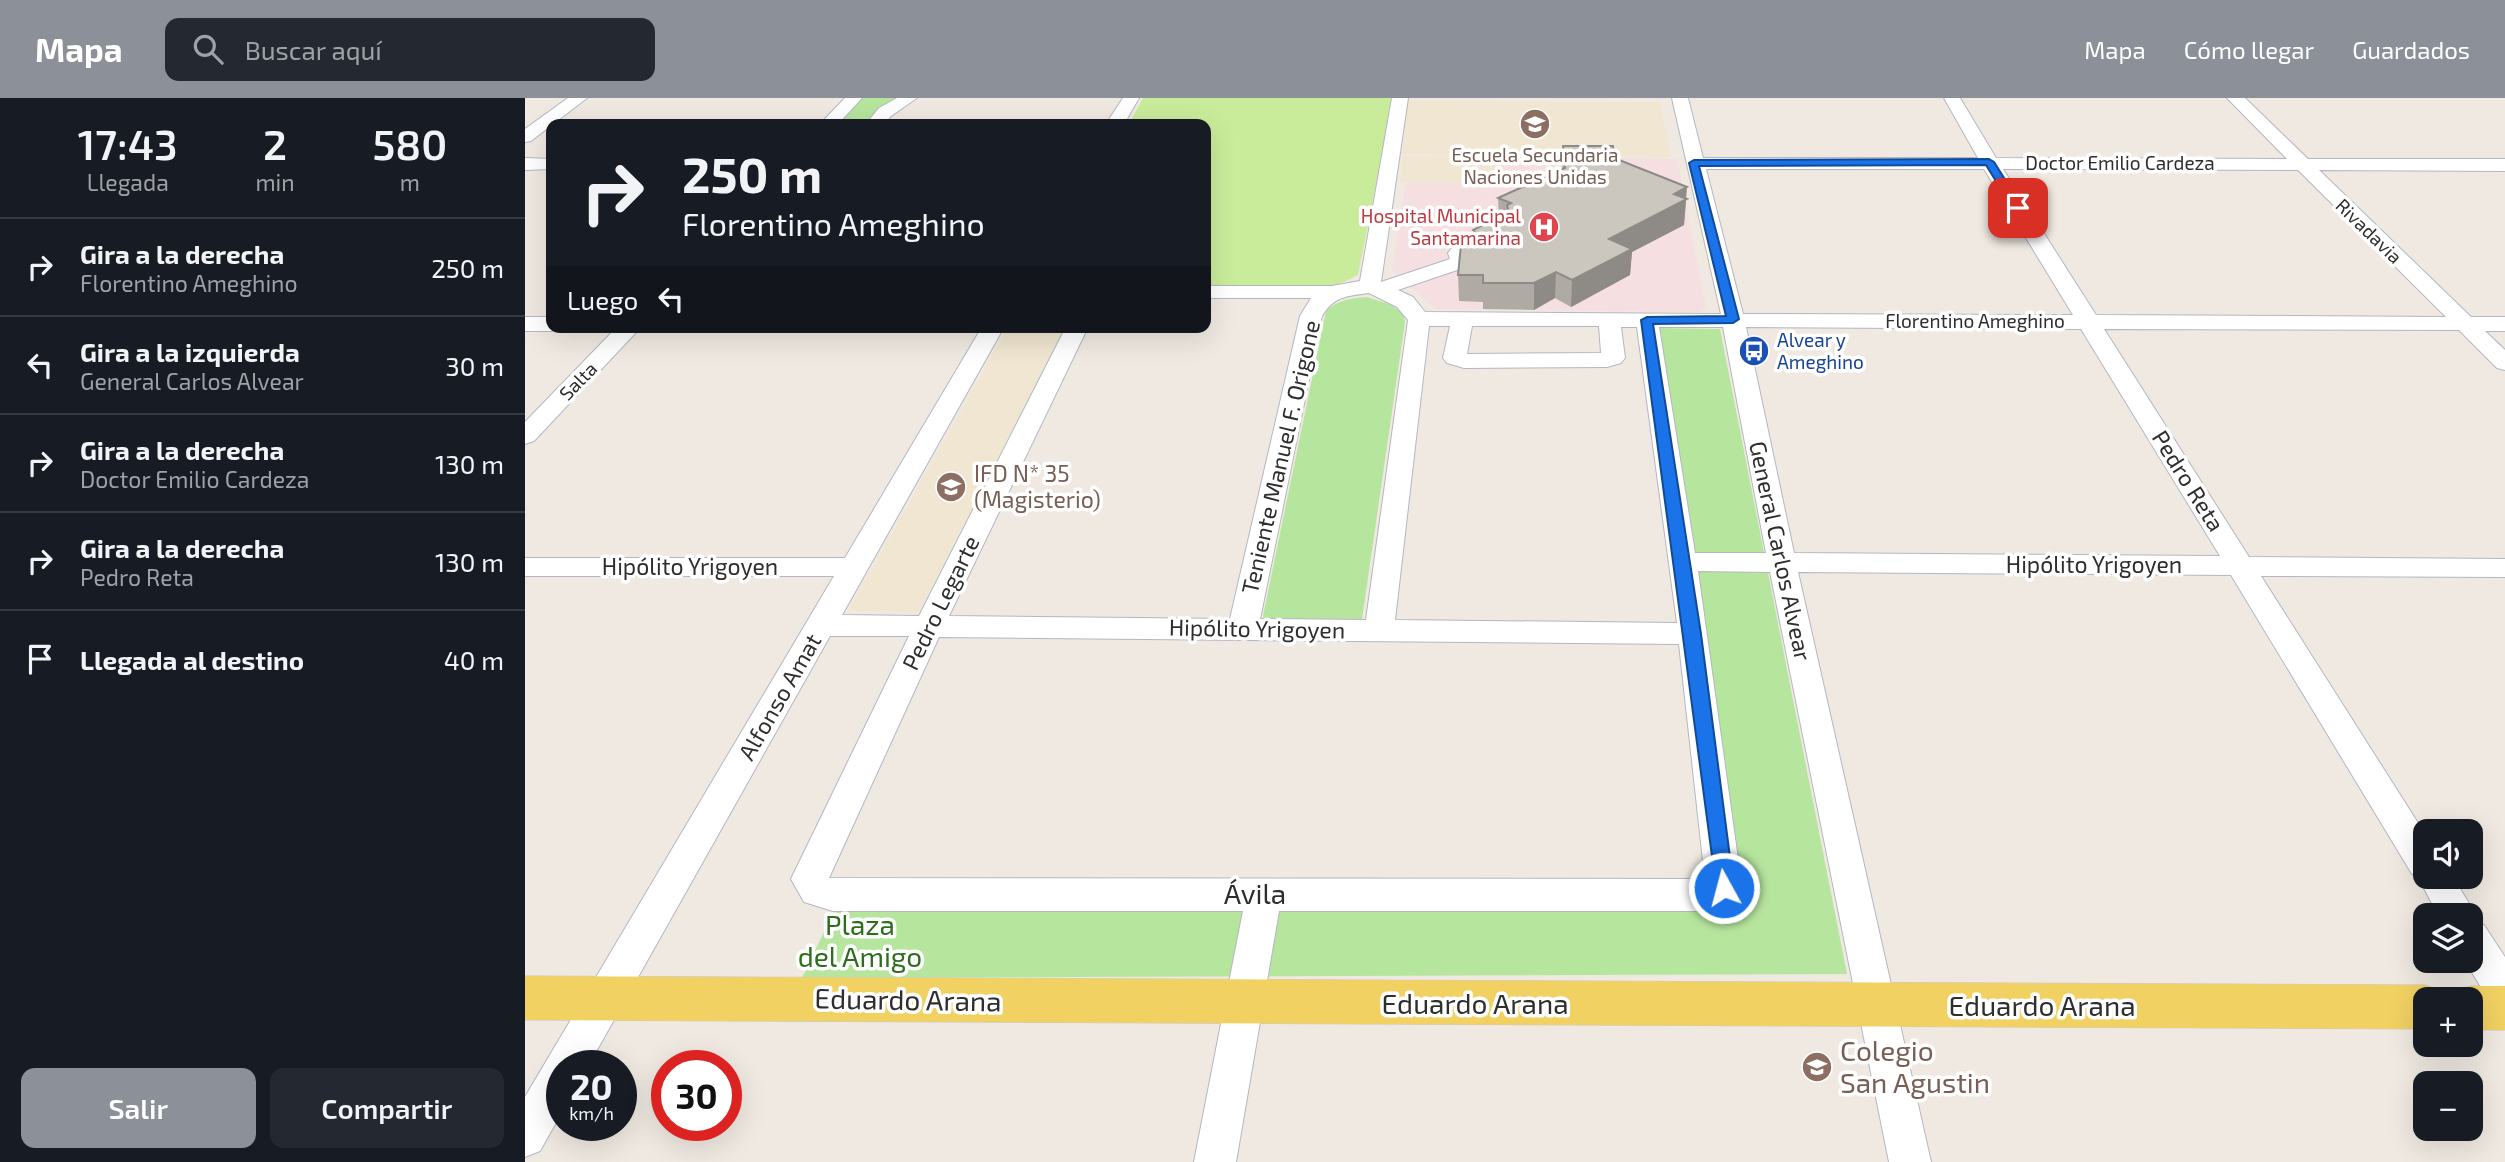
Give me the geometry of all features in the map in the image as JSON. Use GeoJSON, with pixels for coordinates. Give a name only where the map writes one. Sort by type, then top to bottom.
{"type":"FeatureCollection","features":[{"type":"Feature","properties":{"kind":"main road","name":"Eduardo Arana"},"geometry":{"type":"LineString","coordinates":[[525,998],[606,996],[1246,1003],[2413,1007]]}},
{"type":"Feature","properties":{"kind":"main road"},"geometry":{"type":"LineString","coordinates":[[2483,1007],[2505,1008]]}},
{"type":"Feature","properties":{"kind":"street"},"geometry":{"type":"LineString","coordinates":[[549,119],[579,98]]}},
{"type":"Feature","properties":{"kind":"street"},"geometry":{"type":"LineString","coordinates":[[834,119],[854,98]]}},
{"type":"Feature","properties":{"kind":"street"},"geometry":{"type":"LineString","coordinates":[[879,119],[885,112],[909,98]]}},
{"type":"Feature","properties":{"kind":"street"},"geometry":{"type":"LineString","coordinates":[[1118,119],[1131,98]]}},
{"type":"Feature","properties":{"kind":"street"},"geometry":{"type":"LineString","coordinates":[[1375,288],[1400,98]]}},
{"type":"Feature","properties":{"kind":"street","name":"General Carlos Alvear"},"geometry":{"type":"LineString","coordinates":[[1680,98],[1733,319],[1782,563],[1910,1162]]}},
{"type":"Feature","properties":{"kind":"street","name":"Pedro Reta"},"geometry":{"type":"LineString","coordinates":[[1952,98],[1989,162],[2413,844]]}},
{"type":"Feature","properties":{"kind":"street","name":"Rivadavia"},"geometry":{"type":"LineString","coordinates":[[2235,98],[2299,164],[2505,363]]}},
{"type":"Feature","properties":{"kind":"street"},"geometry":{"type":"LineString","coordinates":[[525,120],[546,120]]}},
{"type":"Feature","properties":{"kind":"street"},"geometry":{"type":"LineString","coordinates":[[525,137],[546,121]]}},
{"type":"Feature","properties":{"kind":"street"},"geometry":{"type":"LineString","coordinates":[[525,163],[546,164]]}},
{"type":"Feature","properties":{"kind":"street","name":"Doctor Emilio Cardeza"},"geometry":{"type":"LineString","coordinates":[[1694,163],[2505,164]]}},
{"type":"Feature","properties":{"kind":"street"},"geometry":{"type":"LineString","coordinates":[[1211,292],[1332,292],[1375,288],[1471,264],[1458,256],[1458,253],[1496,233]]}},
{"type":"Feature","properties":{"kind":"street"},"geometry":{"type":"LineString","coordinates":[[1375,288],[1405,302],[1419,319],[1379,631]]}},
{"type":"Feature","properties":{"kind":"street","name":"Teniente Manuel F. Origone"},"geometry":{"type":"LineString","coordinates":[[1243,629],[1311,316],[1321,300],[1332,292]]}},
{"type":"Feature","properties":{"kind":"street","name":"Florentino Ameghino"},"geometry":{"type":"LineString","coordinates":[[1419,319],[1460,329],[1610,330],[1647,320],[1733,319],[2505,324]]}},
{"type":"Feature","properties":{"kind":"street"},"geometry":{"type":"LineString","coordinates":[[1647,320],[1693,634]]}},
{"type":"Feature","properties":{"kind":"street"},"geometry":{"type":"LineString","coordinates":[[525,324],[546,324]]}},
{"type":"Feature","properties":{"kind":"street"},"geometry":{"type":"LineString","coordinates":[[1460,329],[1455,358],[1464,361],[1607,360],[1613,358],[1610,330]]}},
{"type":"Feature","properties":{"kind":"street","name":"Salta"},"geometry":{"type":"LineString","coordinates":[[525,436],[624,333]]}},
{"type":"Feature","properties":{"kind":"street","name":"Alfonso Amat"},"geometry":{"type":"LineString","coordinates":[[575,1050],[990,333]]}},
{"type":"Feature","properties":{"kind":"street","name":"Pedro Legarte"},"geometry":{"type":"LineString","coordinates":[[809,879],[929,626],[1074,333]]}},
{"type":"Feature","properties":{"kind":"street","name":"Hipólito Yrigoyen"},"geometry":{"type":"LineString","coordinates":[[1682,562],[2505,568]]}},
{"type":"Feature","properties":{"kind":"street","name":"Hipólito Yrigoyen"},"geometry":{"type":"LineString","coordinates":[[525,567],[855,567]]}},
{"type":"Feature","properties":{"kind":"street","name":"Hipólito Yrigoyen"},"geometry":{"type":"LineString","coordinates":[[822,625],[1693,634]]}},
{"type":"Feature","properties":{"kind":"street","name":"Ávila"},"geometry":{"type":"LineString","coordinates":[[809,879],[817,891],[833,895],[1720,895],[1724,888],[1693,634]]}},
{"type":"Feature","properties":{"kind":"street"},"geometry":{"type":"LineString","coordinates":[[1215,1162],[1265,894]]}},
{"type":"Feature","properties":{"kind":"street"},"geometry":{"type":"LineString","coordinates":[[2483,956],[2505,991]]}},
{"type":"Feature","properties":{"kind":"street"},"geometry":{"type":"LineString","coordinates":[[525,1136],[546,1100]]}},
{"type":"Feature","properties":{"kind":"shaded area","name":"Escuela Secundaria Naciones Unidas"},"geometry":{"type":"Polygon","coordinates":[[[1408,101],[1660,102],[1671,157],[1499,155],[1499,183],[1400,182],[1402,156],[1489,156],[1402,154],[1408,101]]]}},
{"type":"Feature","properties":{"kind":"shaded area","name":"Hospital Municipal Santamarina"},"geometry":{"type":"Polygon","coordinates":[[[1501,156],[1677,159],[1706,308],[1699,312],[1436,309],[1392,271],[1406,183],[1501,184],[1501,156]]]}},
{"type":"Feature","properties":{"kind":"shaded area","name":"IFD N* 35 (Magisterio)"},"geometry":{"type":"Polygon","coordinates":[[[1005,333],[1065,333],[918,612],[849,610],[1005,333]]]}},
{"type":"Feature","properties":{"kind":"green space"},"geometry":{"type":"Polygon","coordinates":[[[860,98],[905,98],[881,112],[875,119],[840,119],[860,98]]]}},
{"type":"Feature","properties":{"kind":"green space"},"geometry":{"type":"Polygon","coordinates":[[[1143,98],[1393,98],[1358,275],[1333,287],[1211,287],[1211,119],[1132,119],[1143,98]]]}},
{"type":"Feature","properties":{"kind":"green space"},"geometry":{"type":"Polygon","coordinates":[[[1367,297],[1391,305],[1403,313],[1405,322],[1362,619],[1359,622],[1264,621],[1326,311],[1345,300],[1367,297]]]}},
{"type":"Feature","properties":{"kind":"green space","name":"Plaza del Amigo"},"geometry":{"type":"Polygon","coordinates":[[[1657,328],[1720,329],[1847,974],[802,978],[837,905],[1740,903],[1657,328]]]}},
{"type":"Feature","properties":{"kind":"building"},"geometry":{"type":"Polygon","coordinates":[[[1563,146],[1613,146],[1614,158],[1687,187],[1674,194],[1687,199],[1609,239],[1632,249],[1572,280],[1556,272],[1534,283],[1483,283],[1483,275],[1458,275],[1461,245],[1473,240],[1477,235],[1473,230],[1511,211],[1507,205],[1511,203],[1498,198],[1565,168],[1563,146]]]}},
{"type":"Feature","properties":{"kind":"place","name":"Escuela Secundaria Naciones Unidas"},"geometry":{"type":"Point","coordinates":[1535,124]}},
{"type":"Feature","properties":{"kind":"place","name":"Hospital Municipal Santamarina"},"geometry":{"type":"Point","coordinates":[1544,227]}},
{"type":"Feature","properties":{"kind":"place","name":"Alvear y Ameghino"},"geometry":{"type":"Point","coordinates":[1754,351]}},
{"type":"Feature","properties":{"kind":"place","name":"IFD N* 35 (Magisterio)"},"geometry":{"type":"Point","coordinates":[951,487]}},
{"type":"Feature","properties":{"kind":"place","name":"Colegio San Agustin"},"geometry":{"type":"Point","coordinates":[1817,1067]}},
{"type":"Feature","properties":{"kind":"route"},"geometry":{"type":"LineString","coordinates":[[1724,888],[1693,634],[1647,320],[1733,319],[1694,163],[1989,162],[2018,208]]}}]}
